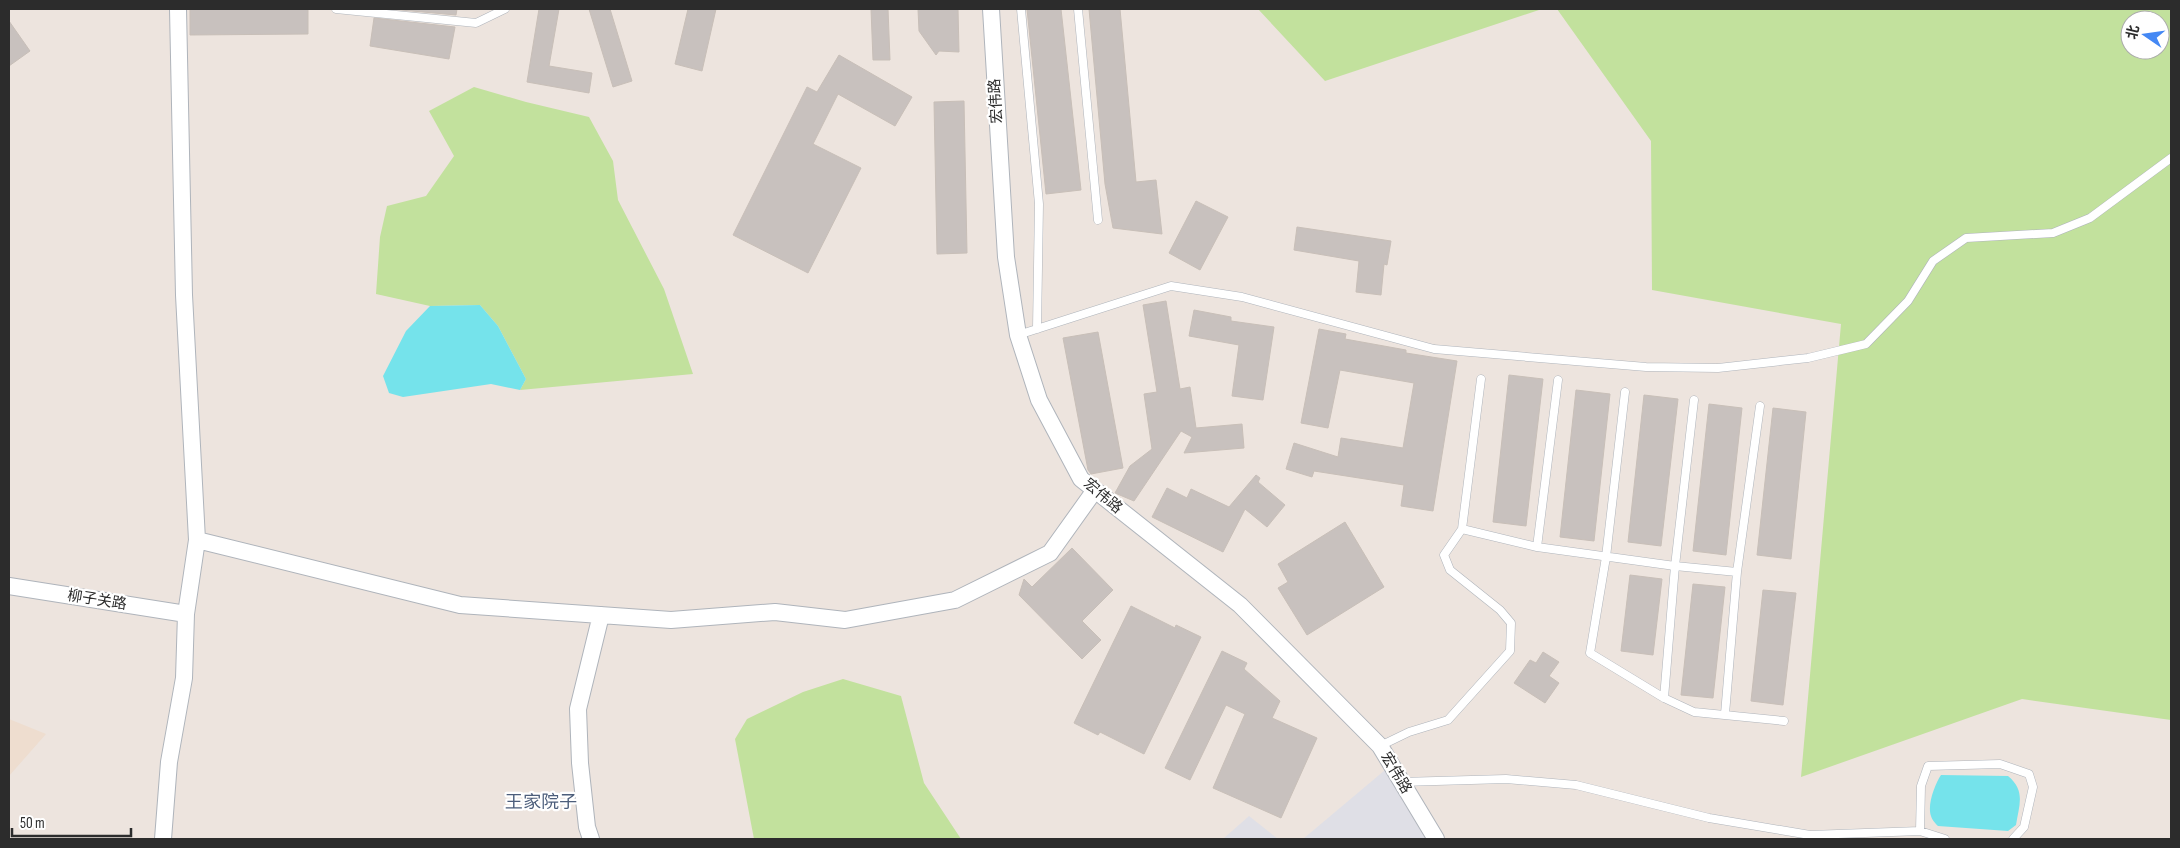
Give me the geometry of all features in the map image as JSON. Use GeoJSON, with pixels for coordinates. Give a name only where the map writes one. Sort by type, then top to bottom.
{"type":"FeatureCollection","features":[{"type":"Feature","properties":{"kind":"street"},"geometry":{"type":"LineString","coordinates":[[163,839],[169,762],[184,678],[186,614],[198,540],[184,295],[178,9]]}},
{"type":"Feature","properties":{"kind":"street","name":"宏伟路"},"geometry":{"type":"LineString","coordinates":[[991,9],[1006,257],[1018,335],[1039,400],[1082,479],[1240,605],[1380,746],[1436,839]]}},
{"type":"Feature","properties":{"kind":"street"},"geometry":{"type":"LineString","coordinates":[[198,540],[460,605],[671,620],[775,612],[845,620],[955,600],[1050,553],[1095,490]]}},
{"type":"Feature","properties":{"kind":"street","name":"柳子关路"},"geometry":{"type":"LineString","coordinates":[[9,586],[186,614]]}},
{"type":"Feature","properties":{"kind":"street"},"geometry":{"type":"LineString","coordinates":[[591,839],[587,828],[583,791],[578,709],[600,615]]}},
{"type":"Feature","properties":{"kind":"lane"},"geometry":{"type":"LineString","coordinates":[[336,9],[476,23],[505,9]]}},
{"type":"Feature","properties":{"kind":"lane"},"geometry":{"type":"LineString","coordinates":[[1021,9],[1039,204],[1036,329]]}},
{"type":"Feature","properties":{"kind":"lane"},"geometry":{"type":"LineString","coordinates":[[1078,9],[1098,220]]}},
{"type":"Feature","properties":{"kind":"lane"},"geometry":{"type":"LineString","coordinates":[[1018,335],[1171,286],[1242,297],[1434,348],[1655,367],[1718,368],[1808,358],[1866,344],[1908,301],[1933,261],[1966,238],[2053,233],[2090,218],[2171,158]]}},
{"type":"Feature","properties":{"kind":"lane"},"geometry":{"type":"LineString","coordinates":[[1380,746],[1410,732],[1448,720],[1510,651],[1511,623],[1500,610],[1450,570],[1444,555],[1462,529],[1481,379]]}},
{"type":"Feature","properties":{"kind":"lane"},"geometry":{"type":"LineString","coordinates":[[1537,547],[1558,380]]}},
{"type":"Feature","properties":{"kind":"lane"},"geometry":{"type":"LineString","coordinates":[[1625,392],[1606,556],[1590,653],[1664,698],[1694,712],[1784,721]]}},
{"type":"Feature","properties":{"kind":"lane"},"geometry":{"type":"LineString","coordinates":[[1664,698],[1675,566],[1694,400]]}},
{"type":"Feature","properties":{"kind":"lane"},"geometry":{"type":"LineString","coordinates":[[1725,714],[1737,572],[1760,406]]}},
{"type":"Feature","properties":{"kind":"lane"},"geometry":{"type":"LineString","coordinates":[[1462,529],[1537,547],[1675,566],[1737,572]]}},
{"type":"Feature","properties":{"kind":"lane"},"geometry":{"type":"LineString","coordinates":[[1920,831],[1921,786],[1928,766],[2000,764],[2029,774],[2033,787],[2024,827],[2013,839]]}},
{"type":"Feature","properties":{"kind":"lane"},"geometry":{"type":"LineString","coordinates":[[1401,782],[1506,779],[1576,785],[1709,818],[1810,835],[1920,831],[1945,839]]}},
{"type":"Feature","properties":{"kind":"shaded area"},"geometry":{"type":"Polygon","coordinates":[[[9,719],[46,734],[9,776],[9,719]]]}},
{"type":"Feature","properties":{"kind":"shaded area"},"geometry":{"type":"Polygon","coordinates":[[[1391,765],[1436,839],[1303,839],[1391,765]]]}},
{"type":"Feature","properties":{"kind":"shaded area"},"geometry":{"type":"Polygon","coordinates":[[[1249,816],[1278,839],[1223,839],[1249,816]]]}},
{"type":"Feature","properties":{"kind":"green space"},"geometry":{"type":"Polygon","coordinates":[[[1258,9],[1542,9],[1325,81],[1258,9]]]}},
{"type":"Feature","properties":{"kind":"green space"},"geometry":{"type":"Polygon","coordinates":[[[1557,9],[2171,9],[2171,720],[2022,699],[1801,777],[1841,324],[1652,290],[1651,141],[1557,9]]]}},
{"type":"Feature","properties":{"kind":"green space"},"geometry":{"type":"Polygon","coordinates":[[[474,87],[589,117],[613,161],[618,200],[664,289],[693,374],[520,390],[526,379],[498,326],[480,305],[430,306],[376,294],[380,237],[387,206],[426,196],[454,156],[429,111],[474,87]]]}},
{"type":"Feature","properties":{"kind":"green space"},"geometry":{"type":"Polygon","coordinates":[[[843,679],[901,696],[924,783],[961,839],[754,839],[735,739],[747,719],[803,692],[843,679]]]}},
{"type":"Feature","properties":{"kind":"water"},"geometry":{"type":"Polygon","coordinates":[[[480,305],[498,326],[526,379],[520,390],[491,384],[403,397],[389,393],[383,376],[406,331],[430,306],[480,305]]]}},
{"type":"Feature","properties":{"kind":"water"},"geometry":{"type":"Polygon","coordinates":[[[1941,775],[2008,776],[2017,787],[2020,799],[2016,825],[2008,831],[1938,826],[1932,817],[1930,806],[1934,789],[1941,775]]]}},
{"type":"Feature","properties":{"kind":"building"},"geometry":{"type":"Polygon","coordinates":[[[190,9],[308,9],[308,34],[190,35],[190,9]]]}},
{"type":"Feature","properties":{"kind":"building"},"geometry":{"type":"Polygon","coordinates":[[[390,9],[457,9],[456,15],[390,9]]]}},
{"type":"Feature","properties":{"kind":"building"},"geometry":{"type":"Polygon","coordinates":[[[539,9],[559,9],[549,66],[592,73],[589,93],[527,82],[539,9]]]}},
{"type":"Feature","properties":{"kind":"building"},"geometry":{"type":"Polygon","coordinates":[[[589,9],[610,9],[632,81],[613,87],[589,9]]]}},
{"type":"Feature","properties":{"kind":"building"},"geometry":{"type":"Polygon","coordinates":[[[688,9],[716,9],[702,71],[675,64],[688,9]]]}},
{"type":"Feature","properties":{"kind":"building"},"geometry":{"type":"Polygon","coordinates":[[[871,9],[888,9],[890,60],[873,60],[871,9]]]}},
{"type":"Feature","properties":{"kind":"building"},"geometry":{"type":"Polygon","coordinates":[[[918,9],[958,9],[959,52],[939,51],[936,55],[919,31],[918,9]]]}},
{"type":"Feature","properties":{"kind":"building"},"geometry":{"type":"Polygon","coordinates":[[[1027,9],[1061,9],[1081,190],[1046,194],[1027,9]]]}},
{"type":"Feature","properties":{"kind":"building"},"geometry":{"type":"Polygon","coordinates":[[[1089,9],[1120,9],[1136,182],[1156,180],[1162,234],[1113,228],[1105,184],[1089,9]]]}},
{"type":"Feature","properties":{"kind":"building"},"geometry":{"type":"Polygon","coordinates":[[[374,18],[455,27],[449,59],[370,46],[374,18]]]}},
{"type":"Feature","properties":{"kind":"building"},"geometry":{"type":"Polygon","coordinates":[[[9,21],[30,51],[9,66],[9,21]]]}},
{"type":"Feature","properties":{"kind":"building"},"geometry":{"type":"Polygon","coordinates":[[[839,55],[912,97],[895,126],[838,94],[813,144],[861,168],[808,273],[733,235],[807,87],[817,92],[839,55]]]}},
{"type":"Feature","properties":{"kind":"building"},"geometry":{"type":"Polygon","coordinates":[[[964,101],[967,253],[937,254],[934,102],[964,101]]]}},
{"type":"Feature","properties":{"kind":"building"},"geometry":{"type":"Polygon","coordinates":[[[1196,201],[1228,217],[1200,270],[1169,253],[1196,201]]]}},
{"type":"Feature","properties":{"kind":"building"},"geometry":{"type":"Polygon","coordinates":[[[1297,227],[1391,241],[1387,265],[1384,264],[1381,295],[1356,292],[1359,261],[1294,250],[1297,227]]]}},
{"type":"Feature","properties":{"kind":"building"},"geometry":{"type":"Polygon","coordinates":[[[1166,301],[1180,389],[1190,387],[1196,428],[1242,424],[1244,448],[1184,453],[1192,437],[1181,431],[1134,501],[1115,493],[1130,466],[1152,449],[1144,394],[1157,392],[1143,305],[1166,301]]]}},
{"type":"Feature","properties":{"kind":"building"},"geometry":{"type":"Polygon","coordinates":[[[1194,310],[1231,317],[1231,321],[1274,327],[1263,400],[1232,396],[1239,345],[1189,336],[1194,310]]]}},
{"type":"Feature","properties":{"kind":"building"},"geometry":{"type":"Polygon","coordinates":[[[1319,329],[1346,334],[1345,339],[1406,350],[1406,353],[1457,361],[1433,511],[1401,506],[1404,485],[1314,471],[1312,477],[1286,469],[1294,443],[1338,457],[1341,438],[1403,448],[1414,383],[1340,370],[1328,428],[1301,423],[1319,329]]]}},
{"type":"Feature","properties":{"kind":"building"},"geometry":{"type":"Polygon","coordinates":[[[1098,332],[1123,468],[1091,474],[1088,470],[1063,338],[1098,332]]]}},
{"type":"Feature","properties":{"kind":"building"},"geometry":{"type":"Polygon","coordinates":[[[1509,375],[1543,379],[1526,526],[1493,522],[1509,375]]]}},
{"type":"Feature","properties":{"kind":"building"},"geometry":{"type":"Polygon","coordinates":[[[1576,390],[1610,394],[1594,541],[1560,537],[1576,390]]]}},
{"type":"Feature","properties":{"kind":"building"},"geometry":{"type":"Polygon","coordinates":[[[1644,395],[1678,399],[1661,546],[1628,542],[1644,395]]]}},
{"type":"Feature","properties":{"kind":"building"},"geometry":{"type":"Polygon","coordinates":[[[1709,404],[1742,408],[1726,555],[1693,551],[1709,404]]]}},
{"type":"Feature","properties":{"kind":"building"},"geometry":{"type":"Polygon","coordinates":[[[1773,408],[1806,412],[1791,559],[1757,555],[1773,408]]]}},
{"type":"Feature","properties":{"kind":"building"},"geometry":{"type":"Polygon","coordinates":[[[1256,475],[1260,478],[1258,482],[1285,505],[1267,527],[1245,509],[1223,552],[1152,517],[1167,488],[1187,498],[1191,489],[1229,507],[1256,475]]]}},
{"type":"Feature","properties":{"kind":"building"},"geometry":{"type":"Polygon","coordinates":[[[1345,522],[1384,587],[1307,635],[1278,588],[1288,582],[1278,564],[1345,522]]]}},
{"type":"Feature","properties":{"kind":"building"},"geometry":{"type":"Polygon","coordinates":[[[1072,548],[1113,590],[1082,621],[1101,640],[1082,659],[1019,595],[1024,579],[1032,587],[1072,548]]]}},
{"type":"Feature","properties":{"kind":"building"},"geometry":{"type":"Polygon","coordinates":[[[1630,575],[1662,579],[1653,655],[1621,651],[1630,575]]]}},
{"type":"Feature","properties":{"kind":"building"},"geometry":{"type":"Polygon","coordinates":[[[1693,584],[1725,587],[1713,698],[1681,695],[1693,584]]]}},
{"type":"Feature","properties":{"kind":"building"},"geometry":{"type":"Polygon","coordinates":[[[1763,590],[1796,593],[1783,705],[1751,701],[1763,590]]]}},
{"type":"Feature","properties":{"kind":"building"},"geometry":{"type":"Polygon","coordinates":[[[1131,606],[1175,628],[1176,625],[1201,637],[1144,754],[1100,732],[1098,735],[1074,723],[1131,606]]]}},
{"type":"Feature","properties":{"kind":"building"},"geometry":{"type":"Polygon","coordinates":[[[1222,651],[1247,663],[1244,669],[1280,701],[1272,718],[1317,738],[1281,818],[1213,788],[1245,714],[1226,705],[1190,780],[1165,768],[1222,651]]]}},
{"type":"Feature","properties":{"kind":"building"},"geometry":{"type":"Polygon","coordinates":[[[1543,652],[1559,662],[1549,676],[1559,683],[1545,703],[1514,683],[1530,660],[1536,663],[1543,652]]]}},
{"type":"Feature","properties":{"kind":"district","name":"王家院子"},"geometry":{"type":"Point","coordinates":[541,802]}}]}
